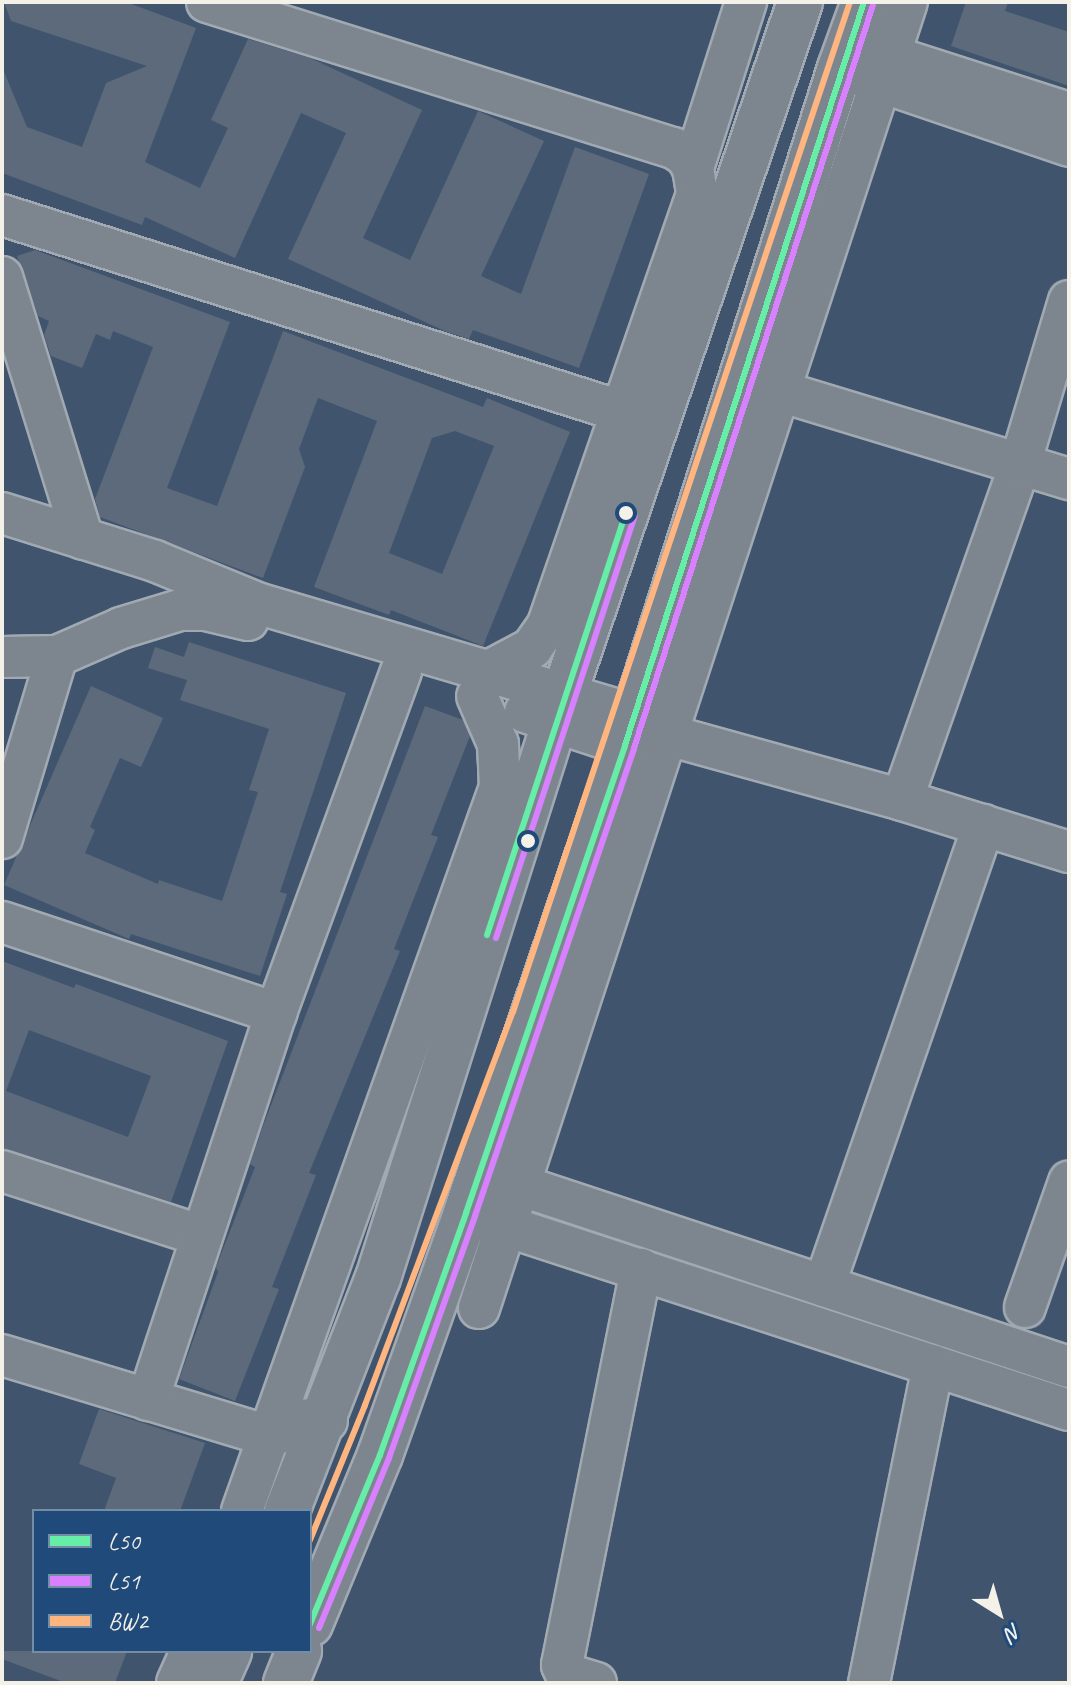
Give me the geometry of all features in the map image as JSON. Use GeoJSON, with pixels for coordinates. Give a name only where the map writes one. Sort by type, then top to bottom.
{"type":"FeatureCollection","features":[{"type":"Feature","properties":{"kind":"main road"},"geometry":{"type":"LineString","coordinates":[[288,1509],[378,1278],[559,708],[638,416],[800,2]]}},
{"type":"Feature","properties":{"kind":"main road"},"geometry":{"type":"LineString","coordinates":[[312,1619],[380,1455],[486,1219],[639,730],[865,62],[864,2]]}},
{"type":"Feature","properties":{"kind":"main road"},"geometry":{"type":"LineString","coordinates":[[268,1436],[299,1422],[325,1420]]}},
{"type":"Feature","properties":{"kind":"main road"},"geometry":{"type":"LineString","coordinates":[[215,1683],[228,1653]]}},
{"type":"Feature","properties":{"kind":"main road"},"geometry":{"type":"LineString","coordinates":[[286,1683],[298,1653]]}},
{"type":"Feature","properties":{"kind":"street"},"geometry":{"type":"LineString","coordinates":[[2,657],[57,656],[135,623],[180,610],[206,610],[229,614],[401,671],[482,684],[532,648],[548,625],[638,416],[697,194],[693,168],[686,156],[674,148],[207,2]]}},
{"type":"Feature","properties":{"kind":"street"},"geometry":{"type":"LineString","coordinates":[[693,168],[746,2]]}},
{"type":"Feature","properties":{"kind":"street"},"geometry":{"type":"LineString","coordinates":[[479,1308],[486,1219],[519,1185],[639,730],[779,391],[865,62],[907,2]]}},
{"type":"Feature","properties":{"kind":"street"},"geometry":{"type":"LineString","coordinates":[[865,62],[1069,113]]}},
{"type":"Feature","properties":{"kind":"street"},"geometry":{"type":"LineString","coordinates":[[865,62],[1069,146]]}},
{"type":"Feature","properties":{"kind":"street"},"geometry":{"type":"LineString","coordinates":[[2,215],[638,416]]}},
{"type":"Feature","properties":{"kind":"street"},"geometry":{"type":"LineString","coordinates":[[2,277],[83,539]]}},
{"type":"Feature","properties":{"kind":"street"},"geometry":{"type":"LineString","coordinates":[[902,800],[1020,464],[1069,301]]}},
{"type":"Feature","properties":{"kind":"street"},"geometry":{"type":"LineString","coordinates":[[779,391],[1069,479]]}},
{"type":"Feature","properties":{"kind":"street"},"geometry":{"type":"LineString","coordinates":[[2,513],[155,561],[260,604],[482,684],[559,708],[902,800],[1069,852]]}},
{"type":"Feature","properties":{"kind":"street"},"geometry":{"type":"LineString","coordinates":[[2,838],[57,656]]}},
{"type":"Feature","properties":{"kind":"street"},"geometry":{"type":"LineString","coordinates":[[148,1400],[276,1013],[401,671]]}},
{"type":"Feature","properties":{"kind":"street"},"geometry":{"type":"LineString","coordinates":[[243,1509],[500,787],[502,772],[498,744],[482,684]]}},
{"type":"Feature","properties":{"kind":"street"},"geometry":{"type":"LineString","coordinates":[[824,1286],[984,825]]}},
{"type":"Feature","properties":{"kind":"street"},"geometry":{"type":"LineString","coordinates":[[2,922],[276,1013]]}},
{"type":"Feature","properties":{"kind":"street"},"geometry":{"type":"LineString","coordinates":[[2,1171],[202,1236]]}},
{"type":"Feature","properties":{"kind":"street"},"geometry":{"type":"LineString","coordinates":[[1025,1307],[1069,1182]]}},
{"type":"Feature","properties":{"kind":"street"},"geometry":{"type":"LineString","coordinates":[[519,1185],[1069,1367]]}},
{"type":"Feature","properties":{"kind":"street"},"geometry":{"type":"LineString","coordinates":[[486,1219],[1069,1410]]}},
{"type":"Feature","properties":{"kind":"street"},"geometry":{"type":"LineString","coordinates":[[596,1683],[566,1674],[562,1665],[641,1269]]}},
{"type":"Feature","properties":{"kind":"street"},"geometry":{"type":"LineString","coordinates":[[2,1355],[268,1436]]}},
{"type":"Feature","properties":{"kind":"street"},"geometry":{"type":"LineString","coordinates":[[869,1683],[933,1365]]}},
{"type":"Feature","properties":{"kind":"street"},"geometry":{"type":"LineString","coordinates":[[177,1683],[190,1653]]}},
{"type":"Feature","properties":{"kind":"building"},"geometry":{"type":"Polygon","coordinates":[[[4,2],[126,2],[196,28],[145,162],[200,188],[228,128],[211,120],[248,39],[310,58],[422,110],[363,238],[410,260],[478,111],[544,141],[481,276],[521,294],[575,147],[649,174],[579,368],[473,330],[469,339],[447,332],[288,259],[346,133],[301,113],[235,258],[145,217],[142,225],[2,173],[2,67],[27,127],[82,147],[106,83],[147,66],[11,21],[4,2]]]}},
{"type":"Feature","properties":{"kind":"building"},"geometry":{"type":"Polygon","coordinates":[[[966,2],[1008,2],[1005,11],[1069,32],[1069,86],[951,46],[966,2]]]}},
{"type":"Feature","properties":{"kind":"building"},"geometry":{"type":"Polygon","coordinates":[[[35,250],[230,322],[167,488],[217,506],[283,331],[483,407],[487,398],[570,432],[483,646],[391,610],[389,615],[314,587],[377,421],[318,398],[299,449],[305,467],[263,578],[100,517],[95,499],[153,347],[113,331],[110,340],[96,334],[82,368],[51,356],[44,335],[49,321],[38,316],[17,256],[35,250]],[[455,431],[432,438],[389,553],[442,574],[494,446],[455,431]]]}},
{"type":"Feature","properties":{"kind":"building"},"geometry":{"type":"Polygon","coordinates":[[[189,642],[346,693],[280,892],[287,894],[260,976],[131,934],[129,939],[4,885],[91,686],[163,718],[141,767],[120,758],[90,827],[95,830],[85,853],[158,884],[159,880],[222,901],[258,792],[249,790],[269,729],[180,700],[187,680],[148,668],[155,647],[184,657],[189,642]]]}},
{"type":"Feature","properties":{"kind":"building"},"geometry":{"type":"Polygon","coordinates":[[[425,706],[463,720],[470,736],[431,835],[438,837],[394,949],[400,951],[309,1173],[316,1175],[272,1287],[279,1289],[235,1401],[179,1379],[218,1272],[216,1267],[255,1167],[250,1164],[263,1126],[425,706]]]}},
{"type":"Feature","properties":{"kind":"building"},"geometry":{"type":"Polygon","coordinates":[[[2,961],[74,988],[76,984],[228,1041],[171,1202],[2,1149],[2,961]],[[29,1030],[6,1091],[128,1137],[151,1076],[29,1030]]]}},
{"type":"Feature","properties":{"kind":"building"},"geometry":{"type":"Polygon","coordinates":[[[99,1409],[205,1443],[181,1509],[105,1509],[116,1478],[79,1464],[99,1409]]]}},
{"type":"Feature","properties":{"kind":"building"},"geometry":{"type":"Polygon","coordinates":[[[2,1651],[126,1653],[115,1683],[66,1683],[2,1659],[2,1651]]]}},
{"type":"Feature","properties":{"kind":"transit line","name":"BW2"},"geometry":{"type":"LineString","coordinates":[[312,1535],[365,1405],[513,1012],[850,2]]}},
{"type":"Feature","properties":{"kind":"transit line","name":"L50"},"geometry":{"type":"LineString","coordinates":[[312,1619],[380,1455],[466,1213],[625,745],[864,2]]}},
{"type":"Feature","properties":{"kind":"transit line","name":"L51"},"geometry":{"type":"LineString","coordinates":[[319,1628],[389,1458],[475,1216],[634,748],[873,5]]}},
{"type":"Feature","properties":{"kind":"transit line","name":"L50"},"geometry":{"type":"LineString","coordinates":[[487,935],[626,513]]}},
{"type":"Feature","properties":{"kind":"transit line","name":"L51"},"geometry":{"type":"LineString","coordinates":[[496,938],[635,516]]}}]}
